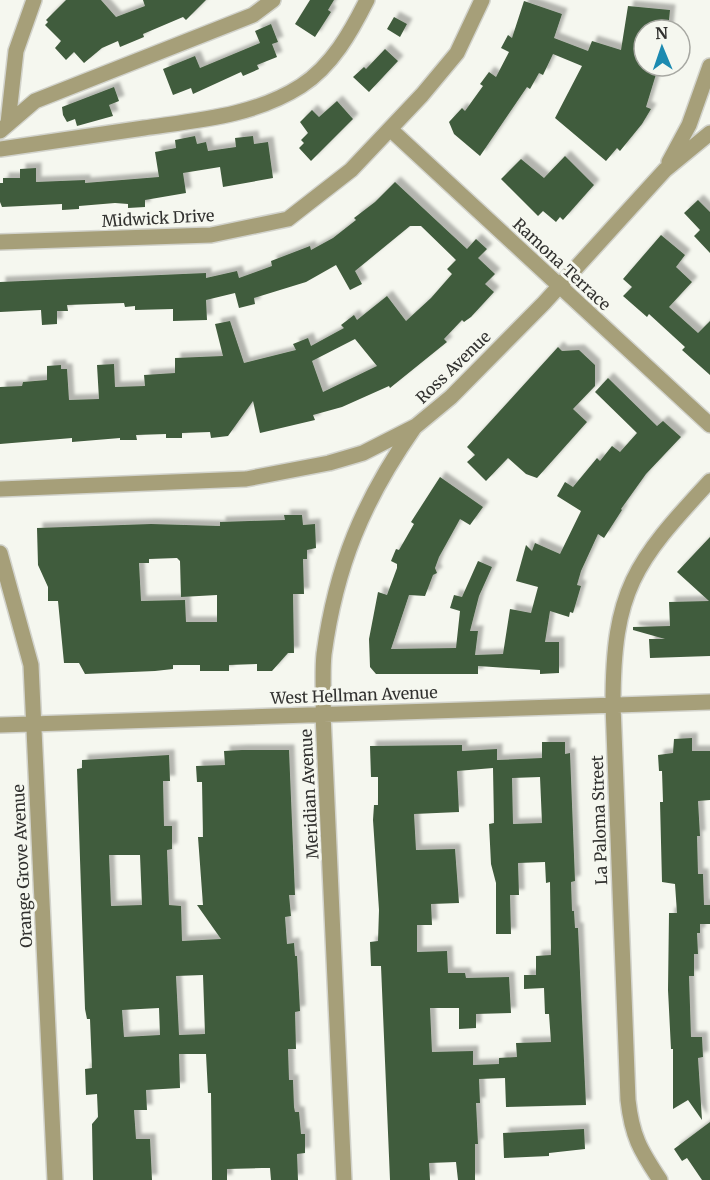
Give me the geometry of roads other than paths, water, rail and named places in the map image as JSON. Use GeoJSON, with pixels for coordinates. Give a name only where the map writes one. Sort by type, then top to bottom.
{"type":"FeatureCollection","features":[{"type":"Feature","properties":{"kind":"street"},"geometry":{"type":"LineString","coordinates":[[4,127],[16,51],[34,0]]}},
{"type":"Feature","properties":{"kind":"street"},"geometry":{"type":"LineString","coordinates":[[4,127],[35,101],[253,15],[273,0]]}},
{"type":"Feature","properties":{"kind":"street"},"geometry":{"type":"LineString","coordinates":[[0,149],[229,115],[270,104],[303,84],[332,58],[354,27],[366,0]]}},
{"type":"Feature","properties":{"kind":"street"},"geometry":{"type":"LineString","coordinates":[[390,129],[457,53],[482,0]]}},
{"type":"Feature","properties":{"kind":"street"},"geometry":{"type":"LineString","coordinates":[[665,170],[689,125],[710,66]]}},
{"type":"Feature","properties":{"kind":"street","name":"Midwick Drive"},"geometry":{"type":"LineString","coordinates":[[0,242],[211,236],[288,219],[351,170],[390,129]]}},
{"type":"Feature","properties":{"kind":"street","name":"Ramona Terrace"},"geometry":{"type":"LineString","coordinates":[[390,129],[710,425]]}},
{"type":"Feature","properties":{"kind":"street","name":"Ross Avenue"},"geometry":{"type":"LineString","coordinates":[[0,489],[218,481],[274,475],[363,453],[416,426],[467,381],[665,170],[710,133]]}},
{"type":"Feature","properties":{"kind":"street","name":"Meridian Avenue"},"geometry":{"type":"LineString","coordinates":[[344,1180],[323,714],[324,656],[340,570],[374,492],[416,426]]}},
{"type":"Feature","properties":{"kind":"street","name":"La Paloma Street"},"geometry":{"type":"LineString","coordinates":[[660,1180],[637,1146],[631,1127],[628,1100],[613,705],[614,644],[626,594],[644,558],[710,481]]}},
{"type":"Feature","properties":{"kind":"street","name":"Orange Grove Avenue"},"geometry":{"type":"LineString","coordinates":[[0,553],[31,665],[55,1180]]}},
{"type":"Feature","properties":{"kind":"street","name":"West Hellman Avenue"},"geometry":{"type":"LineString","coordinates":[[0,725],[710,702]]}}]}
